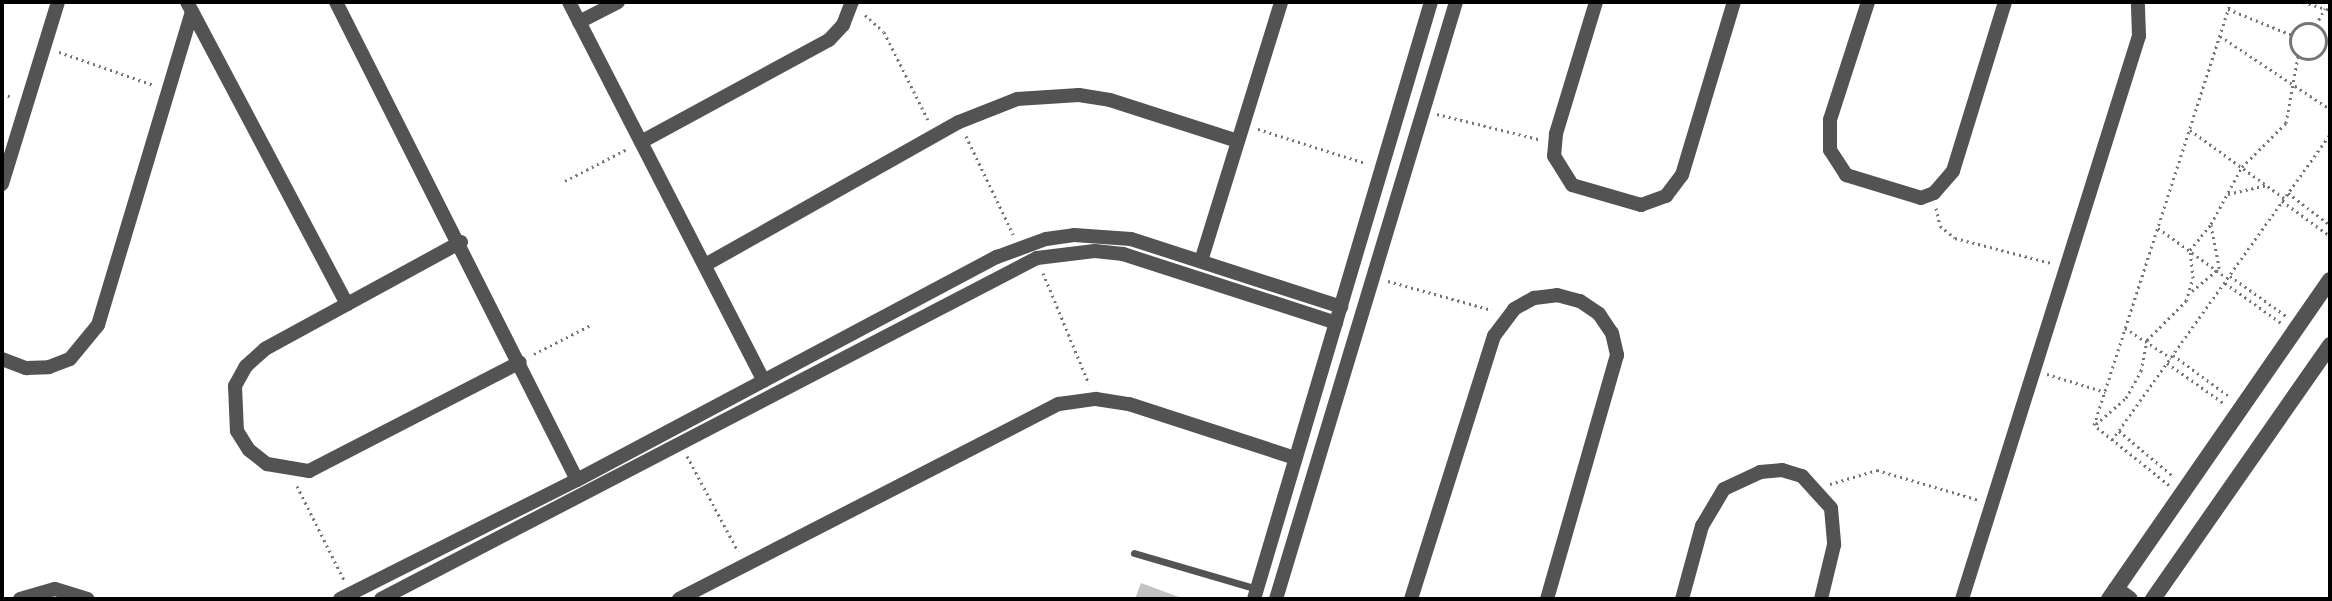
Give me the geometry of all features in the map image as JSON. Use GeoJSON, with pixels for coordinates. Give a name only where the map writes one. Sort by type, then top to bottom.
{"type":"FeatureCollection","features":[{"type":"Feature","properties":{"kind":"street"},"geometry":{"type":"LineString","coordinates":[[2,184],[58,2]]}},
{"type":"Feature","properties":{"kind":"street"},"geometry":{"type":"LineString","coordinates":[[336,2],[461,242],[577,480]]}},
{"type":"Feature","properties":{"kind":"street"},"geometry":{"type":"LineString","coordinates":[[569,2],[764,381]]}},
{"type":"Feature","properties":{"kind":"street"},"geometry":{"type":"LineString","coordinates":[[579,22],[618,2]]}},
{"type":"Feature","properties":{"kind":"street"},"geometry":{"type":"LineString","coordinates":[[1255,594],[1431,2]]}},
{"type":"Feature","properties":{"kind":"street"},"geometry":{"type":"LineString","coordinates":[[1281,598],[1456,2]]}},
{"type":"Feature","properties":{"kind":"street"},"geometry":{"type":"LineString","coordinates":[[1596,2],[1554,143],[1558,167],[1572,185],[1628,204],[1666,196],[1682,175],[1734,2]]}},
{"type":"Feature","properties":{"kind":"street"},"geometry":{"type":"LineString","coordinates":[[1868,2],[1830,120],[1830,150],[1846,175],[1906,197],[1934,193],[1953,171],[2005,2]]}},
{"type":"Feature","properties":{"kind":"street"},"geometry":{"type":"LineString","coordinates":[[1962,599],[2139,36],[2138,2]]}},
{"type":"Feature","properties":{"kind":"street"},"geometry":{"type":"LineString","coordinates":[[1201,261],[1277,3]]}},
{"type":"Feature","properties":{"kind":"street"},"geometry":{"type":"LineString","coordinates":[[641,142],[829,40],[852,4]]}},
{"type":"Feature","properties":{"kind":"street"},"geometry":{"type":"LineString","coordinates":[[190,7],[347,304]]}},
{"type":"Feature","properties":{"kind":"street"},"geometry":{"type":"LineString","coordinates":[[2,359],[26,368],[49,367],[86,345],[98,325],[169,90],[190,7]]}},
{"type":"Feature","properties":{"kind":"street"},"geometry":{"type":"LineString","coordinates":[[705,265],[959,122],[1017,99],[1079,95],[1238,141]]}},
{"type":"Feature","properties":{"kind":"street"},"geometry":{"type":"LineString","coordinates":[[345,596],[577,480],[1019,247],[1074,235],[1103,235],[1201,261],[1341,307]]}},
{"type":"Feature","properties":{"kind":"street"},"geometry":{"type":"LineString","coordinates":[[461,242],[265,349],[246,366],[235,386],[237,431],[258,457],[289,471],[328,465],[520,362]]}},
{"type":"Feature","properties":{"kind":"street"},"geometry":{"type":"LineString","coordinates":[[381,599],[1037,258],[1065,252],[1123,254],[1336,323]]}},
{"type":"Feature","properties":{"kind":"street"},"geometry":{"type":"LineString","coordinates":[[2118,596],[2184,491],[2330,280]]}},
{"type":"Feature","properties":{"kind":"street"},"geometry":{"type":"LineString","coordinates":[[1411,599],[1502,321],[1534,298],[1557,295],[1580,301],[1599,314],[1612,333],[1617,355],[1547,599]]}},
{"type":"Feature","properties":{"kind":"street"},"geometry":{"type":"LineString","coordinates":[[2153,599],[2330,345]]}},
{"type":"Feature","properties":{"kind":"street"},"geometry":{"type":"LineString","coordinates":[[679,599],[1041,410],[1096,399],[1129,404],[1295,458]]}},
{"type":"Feature","properties":{"kind":"street"},"geometry":{"type":"LineString","coordinates":[[1682,599],[1702,526],[1724,489],[1760,472],[1782,470],[1819,489],[1836,526],[1821,599]]}},
{"type":"Feature","properties":{"kind":"street"},"geometry":{"type":"LineString","coordinates":[[20,599],[55,589],[88,599]]}},
{"type":"Feature","properties":{"kind":"lane"},"geometry":{"type":"LineString","coordinates":[[1134,553],[1255,594]]}},
{"type":"Feature","properties":{"kind":"path"},"geometry":{"type":"LineString","coordinates":[[2094,425],[2231,2]]}},
{"type":"Feature","properties":{"kind":"path"},"geometry":{"type":"LineString","coordinates":[[2303,2],[2328,9],[2316,25],[2299,26],[2292,35],[2291,47],[2298,56],[2312,59],[2328,45],[2316,25]]}},
{"type":"Feature","properties":{"kind":"path"},"geometry":{"type":"LineString","coordinates":[[852,4],[884,32],[936,135]]}},
{"type":"Feature","properties":{"kind":"path"},"geometry":{"type":"LineString","coordinates":[[2228,9],[2292,35]]}},
{"type":"Feature","properties":{"kind":"path"},"geometry":{"type":"LineString","coordinates":[[2220,35],[2330,109]]}},
{"type":"Feature","properties":{"kind":"path"},"geometry":{"type":"LineString","coordinates":[[44,47],[169,90]]}},
{"type":"Feature","properties":{"kind":"path"},"geometry":{"type":"LineString","coordinates":[[2190,293],[2190,250],[2211,224],[2242,167],[2286,123],[2298,56]]}},
{"type":"Feature","properties":{"kind":"path"},"geometry":{"type":"LineString","coordinates":[[1423,110],[1554,143]]}},
{"type":"Feature","properties":{"kind":"path"},"geometry":{"type":"LineString","coordinates":[[959,122],[1019,247]]}},
{"type":"Feature","properties":{"kind":"path"},"geometry":{"type":"LineString","coordinates":[[1243,124],[1382,169]]}},
{"type":"Feature","properties":{"kind":"path"},"geometry":{"type":"LineString","coordinates":[[2189,130],[2330,236]]}},
{"type":"Feature","properties":{"kind":"path"},"geometry":{"type":"LineString","coordinates":[[2112,440],[2330,134]]}},
{"type":"Feature","properties":{"kind":"path"},"geometry":{"type":"LineString","coordinates":[[565,181],[641,142]]}},
{"type":"Feature","properties":{"kind":"path"},"geometry":{"type":"LineString","coordinates":[[2228,194],[2266,185]]}},
{"type":"Feature","properties":{"kind":"path"},"geometry":{"type":"LineString","coordinates":[[1934,193],[1940,226],[1955,238],[2067,267]]}},
{"type":"Feature","properties":{"kind":"path"},"geometry":{"type":"LineString","coordinates":[[2288,193],[2330,225]]}},
{"type":"Feature","properties":{"kind":"path"},"geometry":{"type":"LineString","coordinates":[[2211,224],[2218,271]]}},
{"type":"Feature","properties":{"kind":"path"},"geometry":{"type":"LineString","coordinates":[[2158,228],[2296,329]]}},
{"type":"Feature","properties":{"kind":"path"},"geometry":{"type":"LineString","coordinates":[[1037,258],[1096,399]]}},
{"type":"Feature","properties":{"kind":"path"},"geometry":{"type":"LineString","coordinates":[[2094,425],[2132,390],[2147,340],[2176,316],[2190,293],[2218,271]]}},
{"type":"Feature","properties":{"kind":"path"},"geometry":{"type":"LineString","coordinates":[[1373,277],[1478,303],[1502,321]]}},
{"type":"Feature","properties":{"kind":"path"},"geometry":{"type":"LineString","coordinates":[[2227,279],[2296,329]]}},
{"type":"Feature","properties":{"kind":"path"},"geometry":{"type":"LineString","coordinates":[[520,362],[591,325]]}},
{"type":"Feature","properties":{"kind":"path"},"geometry":{"type":"LineString","coordinates":[[2125,328],[2172,356],[2240,410]]}},
{"type":"Feature","properties":{"kind":"path"},"geometry":{"type":"LineString","coordinates":[[2167,363],[2240,410]]}},
{"type":"Feature","properties":{"kind":"path"},"geometry":{"type":"LineString","coordinates":[[2034,370],[2105,392]]}},
{"type":"Feature","properties":{"kind":"path"},"geometry":{"type":"LineString","coordinates":[[2094,425],[2184,491]]}},
{"type":"Feature","properties":{"kind":"path"},"geometry":{"type":"LineString","coordinates":[[2119,431],[2184,491]]}},
{"type":"Feature","properties":{"kind":"path"},"geometry":{"type":"LineString","coordinates":[[682,445],[745,565]]}},
{"type":"Feature","properties":{"kind":"path"},"geometry":{"type":"LineString","coordinates":[[1819,489],[1877,470],[1992,505]]}},
{"type":"Feature","properties":{"kind":"path"},"geometry":{"type":"LineString","coordinates":[[289,471],[345,596]]}},
{"type":"Feature","properties":{"kind":"building"},"geometry":{"type":"Polygon","coordinates":[[[1141,583],[1179,597],[1179,599],[1135,599],[1141,583]]]}}]}
